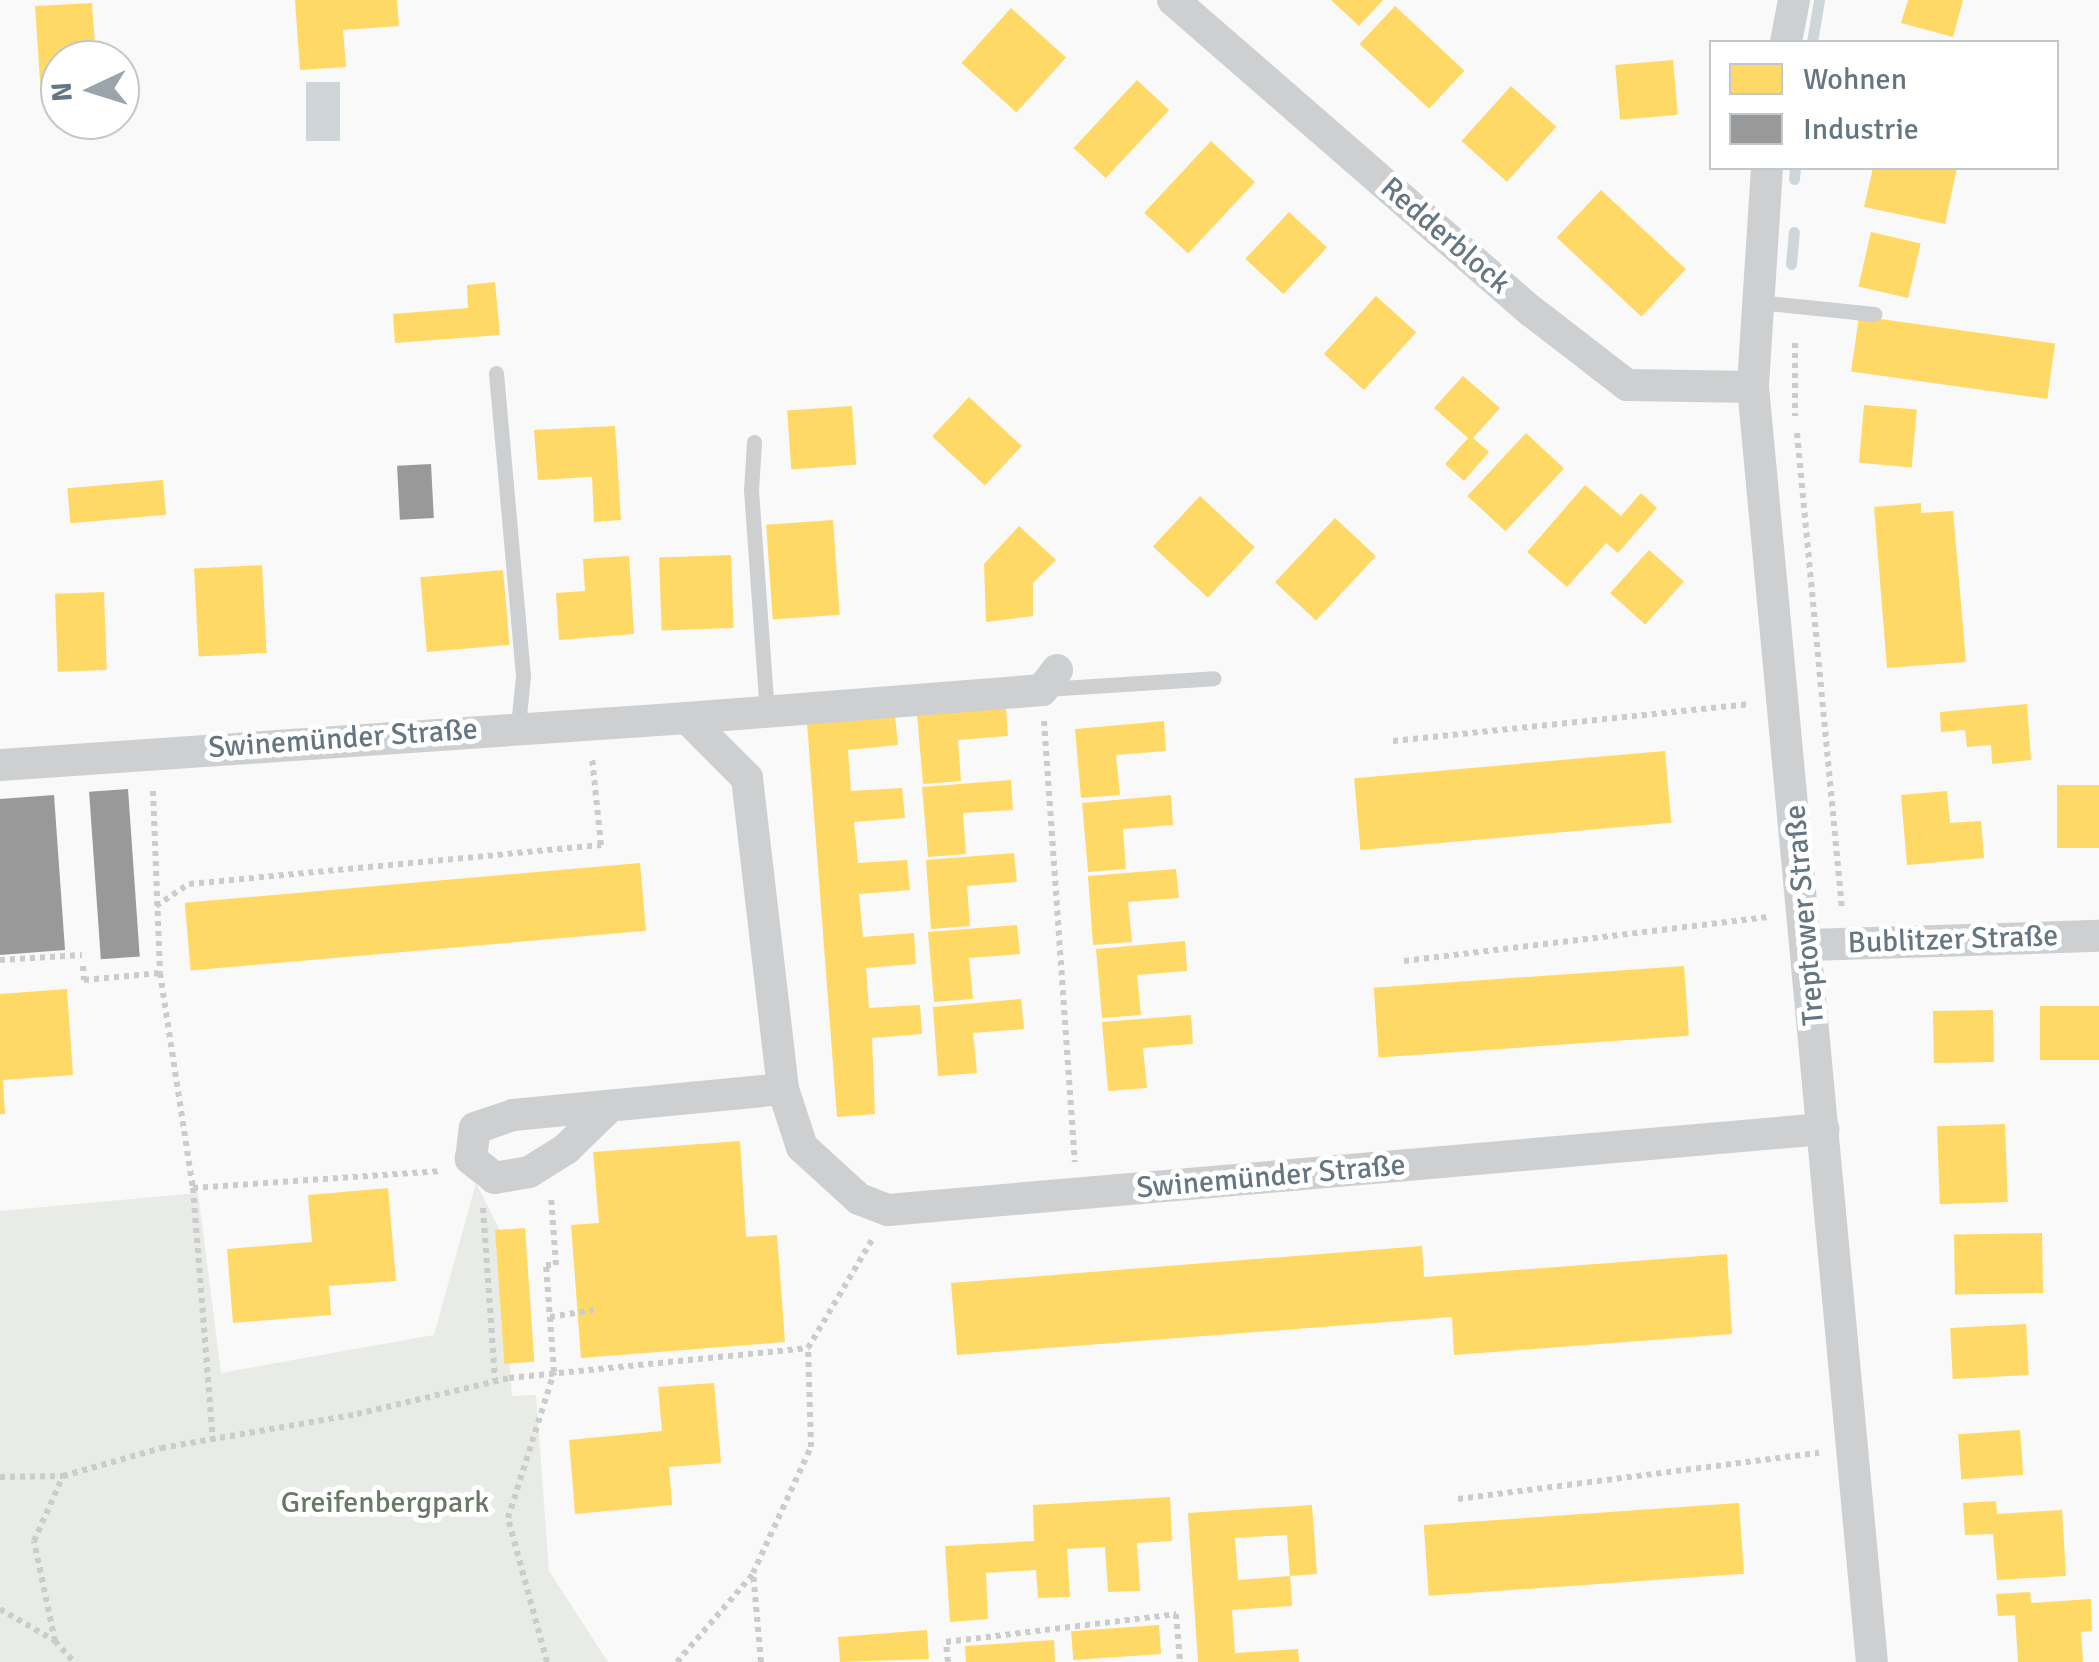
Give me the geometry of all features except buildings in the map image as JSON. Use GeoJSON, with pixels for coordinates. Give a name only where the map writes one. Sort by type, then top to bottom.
{"type":"FeatureCollection","features":[{"type":"Feature","properties":{"kind":"street","name":"Redderblock"},"geometry":{"type":"LineString","coordinates":[[1173,0],[1531,310],[1626,385],[1753,387]]}},
{"type":"Feature","properties":{"kind":"street"},"geometry":{"type":"LineString","coordinates":[[1786,40],[1794,0]]}},
{"type":"Feature","properties":{"kind":"street","name":"Treptower Straße"},"geometry":{"type":"LineString","coordinates":[[1766,170],[1753,387],[1872,1662]]}},
{"type":"Feature","properties":{"kind":"street","name":"Swinemünder Straße"},"geometry":{"type":"LineString","coordinates":[[0,765],[518,726],[766,712],[1049,680]]}},
{"type":"Feature","properties":{"kind":"street"},"geometry":{"type":"LineString","coordinates":[[686,718],[747,778],[783,1088],[802,1148],[859,1199],[888,1210]]}},
{"type":"Feature","properties":{"kind":"street","name":"Bublitzer Straße"},"geometry":{"type":"LineString","coordinates":[[1806,929],[1845,943],[2099,936]]}},
{"type":"Feature","properties":{"kind":"street"},"geometry":{"type":"LineString","coordinates":[[609,1107],[548,1160],[528,1172],[495,1178],[472,1159],[474,1128],[513,1115],[783,1088]]}},
{"type":"Feature","properties":{"kind":"street","name":"Swinemünder Straße"},"geometry":{"type":"LineString","coordinates":[[888,1210],[1823,1128]]}},
{"type":"Feature","properties":{"kind":"lane"},"geometry":{"type":"LineString","coordinates":[[1758,302],[1874,314]]}},
{"type":"Feature","properties":{"kind":"lane"},"geometry":{"type":"LineString","coordinates":[[496,372],[523,676],[518,726]]}},
{"type":"Feature","properties":{"kind":"lane"},"geometry":{"type":"LineString","coordinates":[[754,442],[752,508],[766,712]]}},
{"type":"Feature","properties":{"kind":"lane"},"geometry":{"type":"LineString","coordinates":[[1049,680],[1214,678]]}},
{"type":"Feature","properties":{"kind":"path"},"geometry":{"type":"LineString","coordinates":[[1795,306],[1795,421],[1845,943]]}},
{"type":"Feature","properties":{"kind":"path"},"geometry":{"type":"LineString","coordinates":[[1049,680],[1078,1194]]}},
{"type":"Feature","properties":{"kind":"path"},"geometry":{"type":"LineString","coordinates":[[1393,742],[1785,700]]}},
{"type":"Feature","properties":{"kind":"path"},"geometry":{"type":"LineString","coordinates":[[156,906],[188,884],[600,845],[588,722]]}},
{"type":"Feature","properties":{"kind":"path"},"geometry":{"type":"LineString","coordinates":[[154,752],[160,974],[193,1188],[213,1441]]}},
{"type":"Feature","properties":{"kind":"path"},"geometry":{"type":"LineString","coordinates":[[1404,961],[1806,929]]}},
{"type":"Feature","properties":{"kind":"path"},"geometry":{"type":"LineString","coordinates":[[0,960],[82,955]]}},
{"type":"Feature","properties":{"kind":"path"},"geometry":{"type":"LineString","coordinates":[[83,966],[84,980],[160,974]]}},
{"type":"Feature","properties":{"kind":"path"},"geometry":{"type":"LineString","coordinates":[[547,1662],[508,1518],[554,1372],[546,1265],[556,1265],[548,1160]]}},
{"type":"Feature","properties":{"kind":"path"},"geometry":{"type":"LineString","coordinates":[[481,1170],[495,1381]]}},
{"type":"Feature","properties":{"kind":"path"},"geometry":{"type":"LineString","coordinates":[[193,1188],[433,1172]]}},
{"type":"Feature","properties":{"kind":"path"},"geometry":{"type":"LineString","coordinates":[[676,1662],[754,1573],[812,1447],[808,1348],[888,1210]]}},
{"type":"Feature","properties":{"kind":"path"},"geometry":{"type":"LineString","coordinates":[[550,1317],[592,1310]]}},
{"type":"Feature","properties":{"kind":"path"},"geometry":{"type":"LineString","coordinates":[[55,1641],[34,1541],[62,1476],[72,1468],[495,1381],[808,1348]]}},
{"type":"Feature","properties":{"kind":"path"},"geometry":{"type":"LineString","coordinates":[[1458,1499],[1853,1448]]}},
{"type":"Feature","properties":{"kind":"path"},"geometry":{"type":"LineString","coordinates":[[0,1477],[62,1476]]}},
{"type":"Feature","properties":{"kind":"path"},"geometry":{"type":"LineString","coordinates":[[754,1573],[762,1662]]}},
{"type":"Feature","properties":{"kind":"path"},"geometry":{"type":"LineString","coordinates":[[0,1610],[55,1641],[74,1662]]}},
{"type":"Feature","properties":{"kind":"path"},"geometry":{"type":"LineString","coordinates":[[948,1662],[946,1642],[1176,1614],[1180,1662]]}},
{"type":"Feature","properties":{"kind":"green space","name":"Greifenbergpark"},"geometry":{"type":"Polygon","coordinates":[[[476,1183],[499,1229],[512,1396],[536,1395],[549,1571],[608,1662],[0,1662],[0,1211],[198,1193],[221,1373],[434,1335],[476,1183]]]}},
{"type":"Feature","properties":{"kind":"shaded area"},"geometry":{"type":"Polygon","coordinates":[[[306,82],[340,82],[340,141],[306,141],[306,82]]]}},
{"type":"Feature","properties":{"kind":"waterway"},"geometry":{"type":"LineString","coordinates":[[1812,40],[1819,0]]}},
{"type":"Feature","properties":{"kind":"waterway"},"geometry":{"type":"LineString","coordinates":[[1794,179],[1795,170]]}},
{"type":"Feature","properties":{"kind":"waterway"},"geometry":{"type":"LineString","coordinates":[[1791,264],[1794,232]]}}]}
